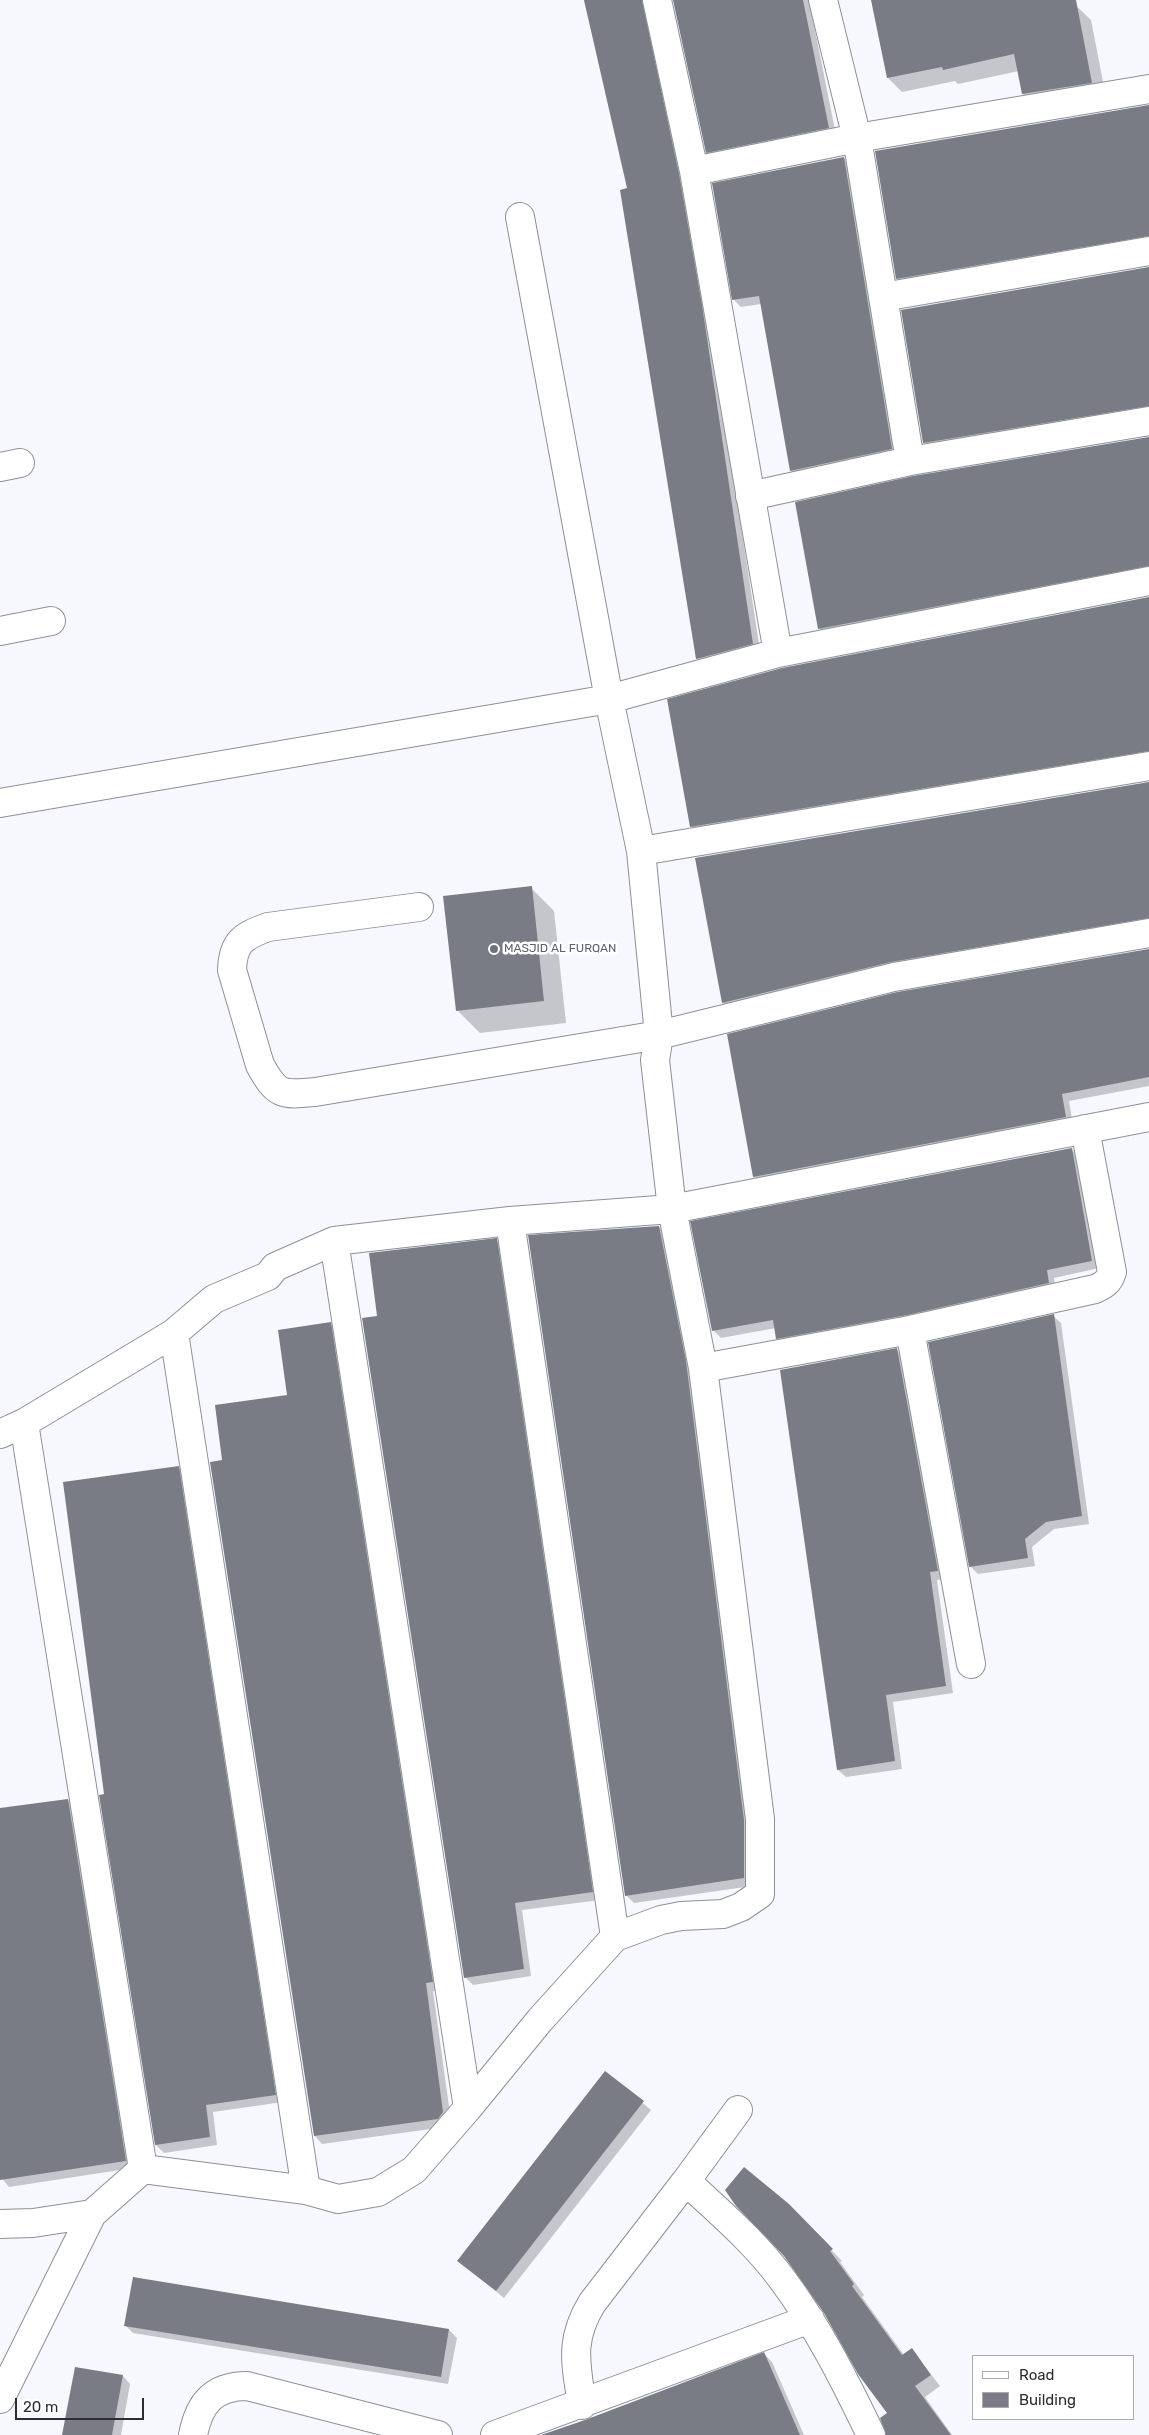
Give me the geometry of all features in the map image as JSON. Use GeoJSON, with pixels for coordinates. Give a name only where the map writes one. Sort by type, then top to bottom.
{"type":"FeatureCollection","features":[{"type":"Feature","properties":{"kind":"street"},"geometry":{"type":"LineString","coordinates":[[657,0],[694,171],[778,653]]}},
{"type":"Feature","properties":{"kind":"street"},"geometry":{"type":"LineString","coordinates":[[823,0],[857,138],[910,461]]}},
{"type":"Feature","properties":{"kind":"street"},"geometry":{"type":"LineString","coordinates":[[694,171],[857,138],[1149,89]]}},
{"type":"Feature","properties":{"kind":"street"},"geometry":{"type":"LineString","coordinates":[[0,2399],[11,2355],[92,2214],[143,2169],[306,2190],[338,2199],[378,2192],[414,2170],[540,2020],[615,1938],[661,1920],[681,1916],[723,1914],[741,1908],[760,1894],[760,1819],[703,1368],[672,1209],[655,1060],[659,1035],[641,851],[609,699],[520,218]]}},
{"type":"Feature","properties":{"kind":"street"},"geometry":{"type":"LineString","coordinates":[[883,297],[1149,251]]}},
{"type":"Feature","properties":{"kind":"street"},"geometry":{"type":"LineString","coordinates":[[750,496],[910,461],[1149,421]]}},
{"type":"Feature","properties":{"kind":"street"},"geometry":{"type":"LineString","coordinates":[[0,803],[609,699],[778,653],[1149,581]]}},
{"type":"Feature","properties":{"kind":"street"},"geometry":{"type":"LineString","coordinates":[[0,631],[51,621]]}},
{"type":"Feature","properties":{"kind":"street"},"geometry":{"type":"LineString","coordinates":[[641,851],[1149,766]]}},
{"type":"Feature","properties":{"kind":"street"},"geometry":{"type":"LineString","coordinates":[[419,907],[268,927],[250,933],[239,943],[233,954],[232,970],[260,1065],[268,1080],[279,1092],[292,1094],[315,1092],[659,1035],[894,977],[1149,933]]}},
{"type":"Feature","properties":{"kind":"street"},"geometry":{"type":"LineString","coordinates":[[143,2169],[12,1429],[174,1333],[214,1299],[268,1276],[275,1267],[334,1241],[510,1221],[672,1209],[1149,1117]]}},
{"type":"Feature","properties":{"kind":"street"},"geometry":{"type":"LineString","coordinates":[[703,1368],[910,1330],[1095,1289],[1110,1279],[1112,1272],[1085,1129]]}},
{"type":"Feature","properties":{"kind":"street"},"geometry":{"type":"LineString","coordinates":[[510,1221],[615,1938]]}},
{"type":"Feature","properties":{"kind":"street"},"geometry":{"type":"LineString","coordinates":[[334,1241],[468,2108]]}},
{"type":"Feature","properties":{"kind":"street"},"geometry":{"type":"LineString","coordinates":[[910,1330],[971,1664]]}},
{"type":"Feature","properties":{"kind":"street"},"geometry":{"type":"LineString","coordinates":[[174,1333],[306,2190]]}},
{"type":"Feature","properties":{"kind":"street"},"geometry":{"type":"LineString","coordinates":[[582,2405],[575,2356],[577,2335],[583,2319],[598,2296],[738,2110]]}},
{"type":"Feature","properties":{"kind":"street"},"geometry":{"type":"LineString","coordinates":[[686,2181],[758,2250],[782,2278],[810,2319],[849,2389],[871,2435]]}},
{"type":"Feature","properties":{"kind":"street"},"geometry":{"type":"LineString","coordinates":[[0,2224],[32,2223],[92,2214]]}},
{"type":"Feature","properties":{"kind":"street"},"geometry":{"type":"LineString","coordinates":[[495,2435],[582,2405],[810,2319]]}},
{"type":"Feature","properties":{"kind":"street"},"geometry":{"type":"LineString","coordinates":[[192,2435],[197,2416],[207,2400],[220,2390],[231,2386],[247,2386],[438,2435]]}},
{"type":"Feature","properties":{"kind":"building"},"geometry":{"type":"Polygon","coordinates":[[[584,0],[642,0],[679,174],[702,305],[753,644],[696,659],[620,190],[627,188],[584,0]]]}},
{"type":"Feature","properties":{"kind":"building"},"geometry":{"type":"Polygon","coordinates":[[[673,0],[803,0],[829,128],[706,153],[673,0]]]}},
{"type":"Feature","properties":{"kind":"building"},"geometry":{"type":"Polygon","coordinates":[[[871,0],[1076,0],[1092,83],[1022,94],[1014,54],[943,70],[942,67],[887,78],[871,0]]]}},
{"type":"Feature","properties":{"kind":"building"},"geometry":{"type":"Polygon","coordinates":[[[1149,105],[1149,236],[896,279],[875,151],[1149,105]]]}},
{"type":"Feature","properties":{"kind":"building"},"geometry":{"type":"Polygon","coordinates":[[[844,157],[892,449],[790,471],[759,296],[732,300],[712,183],[844,157]]]}},
{"type":"Feature","properties":{"kind":"building"},"geometry":{"type":"Polygon","coordinates":[[[1149,267],[1149,406],[923,443],[901,310],[1149,267]]]}},
{"type":"Feature","properties":{"kind":"building"},"geometry":{"type":"Polygon","coordinates":[[[1149,437],[1149,566],[818,629],[795,502],[913,476],[1149,437]]]}},
{"type":"Feature","properties":{"kind":"building"},"geometry":{"type":"Polygon","coordinates":[[[1149,597],[1149,751],[690,827],[667,699],[782,668],[1149,597]]]}},
{"type":"Feature","properties":{"kind":"building"},"geometry":{"type":"Polygon","coordinates":[[[1149,782],[1149,918],[891,962],[722,1003],[695,858],[1149,782]]]}},
{"type":"Feature","properties":{"kind":"building","name":"MASJID AL FURQAN"},"geometry":{"type":"Polygon","coordinates":[[[532,886],[544,1001],[456,1011],[443,896],[532,886]]]}},
{"type":"Feature","properties":{"kind":"building"},"geometry":{"type":"Polygon","coordinates":[[[1149,949],[1149,1077],[1062,1094],[1066,1117],[753,1177],[727,1034],[897,992],[1149,949]]]}},
{"type":"Feature","properties":{"kind":"building"},"geometry":{"type":"Polygon","coordinates":[[[1072,1148],[1092,1261],[1047,1270],[1049,1283],[907,1315],[776,1339],[773,1320],[712,1331],[690,1221],[1072,1148]]]}},
{"type":"Feature","properties":{"kind":"building"},"geometry":{"type":"Polygon","coordinates":[[[659,1226],[686,1361],[744,1820],[744,1878],[625,1896],[528,1235],[659,1226]]]}},
{"type":"Feature","properties":{"kind":"building"},"geometry":{"type":"Polygon","coordinates":[[[497,1238],[593,1892],[515,1903],[524,1969],[464,1978],[362,1318],[377,1316],[369,1253],[497,1238]]]}},
{"type":"Feature","properties":{"kind":"building"},"geometry":{"type":"Polygon","coordinates":[[[1054,1314],[1082,1516],[1046,1522],[1025,1539],[1028,1558],[969,1567],[928,1342],[1054,1314]]]}},
{"type":"Feature","properties":{"kind":"building"},"geometry":{"type":"Polygon","coordinates":[[[331,1322],[433,1982],[426,1983],[443,2112],[438,2119],[314,2136],[210,1462],[222,1460],[215,1405],[287,1395],[278,1330],[331,1322]]]}},
{"type":"Feature","properties":{"kind":"building"},"geometry":{"type":"Polygon","coordinates":[[[897,1348],[938,1571],[930,1572],[946,1686],[886,1695],[895,1761],[837,1770],[780,1370],[897,1348]]]}},
{"type":"Feature","properties":{"kind":"building"},"geometry":{"type":"Polygon","coordinates":[[[179,1466],[276,2095],[206,2105],[210,2137],[155,2145],[99,1795],[104,1794],[63,1482],[179,1466]]]}},
{"type":"Feature","properties":{"kind":"building"},"geometry":{"type":"Polygon","coordinates":[[[68,1799],[126,2161],[0,2180],[0,1808],[68,1799]]]}},
{"type":"Feature","properties":{"kind":"building"},"geometry":{"type":"Polygon","coordinates":[[[605,2071],[644,2101],[496,2291],[457,2261],[605,2071]]]}},
{"type":"Feature","properties":{"kind":"building"},"geometry":{"type":"Polygon","coordinates":[[[744,2167],[789,2204],[833,2249],[830,2251],[854,2284],[852,2286],[902,2355],[912,2348],[931,2375],[915,2386],[951,2435],[886,2435],[880,2418],[887,2413],[858,2374],[824,2313],[784,2256],[736,2206],[725,2190],[744,2167]]]}},
{"type":"Feature","properties":{"kind":"building"},"geometry":{"type":"Polygon","coordinates":[[[133,2277],[449,2329],[441,2377],[124,2326],[133,2277]]]}},
{"type":"Feature","properties":{"kind":"building"},"geometry":{"type":"Polygon","coordinates":[[[764,2352],[800,2435],[541,2435],[585,2420],[764,2352]]]}},
{"type":"Feature","properties":{"kind":"building"},"geometry":{"type":"Polygon","coordinates":[[[75,2367],[123,2375],[112,2435],[62,2435],[75,2367]]]}},
{"type":"Feature","properties":{"kind":"place","name":"MASJID AL FURQAN"},"geometry":{"type":"Point","coordinates":[494,949]}}]}
